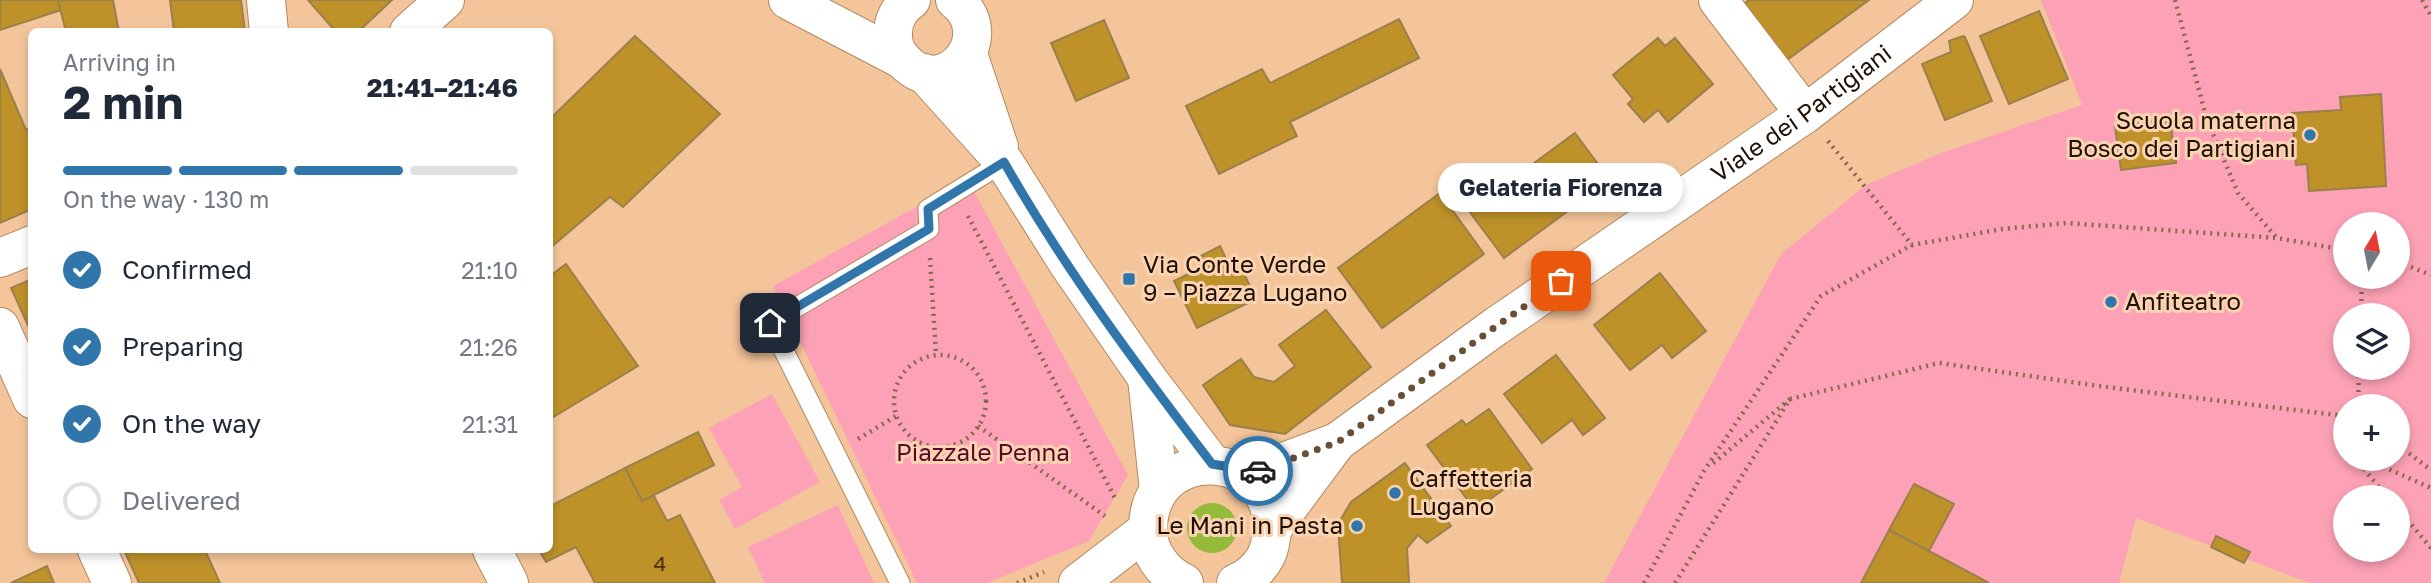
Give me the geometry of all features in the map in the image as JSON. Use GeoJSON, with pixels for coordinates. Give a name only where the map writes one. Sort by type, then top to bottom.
{"type":"FeatureCollection","features":[{"type":"Feature","properties":{"kind":"street"},"geometry":{"type":"LineString","coordinates":[[266,0],[269,28]]}},
{"type":"Feature","properties":{"kind":"street"},"geometry":{"type":"LineString","coordinates":[[414,28],[445,0]]}},
{"type":"Feature","properties":{"kind":"street"},"geometry":{"type":"LineString","coordinates":[[1718,0],[1805,114]]}},
{"type":"Feature","properties":{"kind":"street"},"geometry":{"type":"LineString","coordinates":[[791,2],[864,14],[909,1]]}},
{"type":"Feature","properties":{"kind":"street"},"geometry":{"type":"LineString","coordinates":[[909,1],[898,12],[894,24],[896,49],[1004,162],[1069,265],[1147,379],[1229,470],[1260,488],[1270,507],[1271,553]]}},
{"type":"Feature","properties":{"kind":"street"},"geometry":{"type":"LineString","coordinates":[[791,2],[914,67],[937,74],[960,64],[972,43],[971,20],[962,3]]}},
{"type":"Feature","properties":{"kind":"street","name":"Viale dei Partigiani"},"geometry":{"type":"LineString","coordinates":[[1159,490],[1174,475],[1194,466],[1229,470],[1338,442],[1495,327],[1805,114],[1946,3]]}},
{"type":"Feature","properties":{"kind":"street"},"geometry":{"type":"LineString","coordinates":[[968,54],[1004,162]]}},
{"type":"Feature","properties":{"kind":"street"},"geometry":{"type":"LineString","coordinates":[[0,258],[28,247]]}},
{"type":"Feature","properties":{"kind":"street"},"geometry":{"type":"LineString","coordinates":[[0,327],[28,390]]}},
{"type":"Feature","properties":{"kind":"street"},"geometry":{"type":"LineString","coordinates":[[1078,583],[1127,520],[1150,509],[1159,490],[1147,379]]}},
{"type":"Feature","properties":{"kind":"street","name":"Viale dei Partigiani"},"geometry":{"type":"LineString","coordinates":[[1236,583],[1258,567],[1271,553],[1338,442]]}},
{"type":"Feature","properties":{"kind":"street"},"geometry":{"type":"LineString","coordinates":[[1127,520],[1164,569],[1180,583]]}},
{"type":"Feature","properties":{"kind":"street"},"geometry":{"type":"LineString","coordinates":[[98,553],[112,583]]}},
{"type":"Feature","properties":{"kind":"street"},"geometry":{"type":"LineString","coordinates":[[494,553],[509,583]]}},
{"type":"Feature","properties":{"kind":"lane"},"geometry":{"type":"LineString","coordinates":[[900,583],[770,323],[929,229],[928,209],[1004,162]]}},
{"type":"Feature","properties":{"kind":"path"},"geometry":{"type":"LineString","coordinates":[[2175,0],[2207,120],[2238,193],[2277,238]]}},
{"type":"Feature","properties":{"kind":"path"},"geometry":{"type":"LineString","coordinates":[[2422,0],[2431,16]]}},
{"type":"Feature","properties":{"kind":"path"},"geometry":{"type":"LineString","coordinates":[[1836,151],[1912,245]]}},
{"type":"Feature","properties":{"kind":"path"},"geometry":{"type":"LineString","coordinates":[[955,190],[1127,520]]}},
{"type":"Feature","properties":{"kind":"path"},"geometry":{"type":"LineString","coordinates":[[1644,583],[1704,471],[1821,296],[1912,245],[2002,229],[2067,223],[2277,238],[2333,248]]}},
{"type":"Feature","properties":{"kind":"path"},"geometry":{"type":"LineString","coordinates":[[929,229],[936,355]]}},
{"type":"Feature","properties":{"kind":"path"},"geometry":{"type":"LineString","coordinates":[[2410,267],[2431,275]]}},
{"type":"Feature","properties":{"kind":"path"},"geometry":{"type":"LineString","coordinates":[[936,355],[949,356],[961,360],[980,377],[986,402],[984,415],[969,437],[956,444],[934,446],[914,439],[897,416],[894,402],[896,388],[901,376],[916,362],[936,355]]}},
{"type":"Feature","properties":{"kind":"path"},"geometry":{"type":"LineString","coordinates":[[1704,471],[1790,398],[1939,363],[2333,415]]}},
{"type":"Feature","properties":{"kind":"path"},"geometry":{"type":"LineString","coordinates":[[1675,583],[1790,398]]}},
{"type":"Feature","properties":{"kind":"path"},"geometry":{"type":"LineString","coordinates":[[835,452],[897,416]]}},
{"type":"Feature","properties":{"kind":"path"},"geometry":{"type":"LineString","coordinates":[[978,426],[1127,520]]}},
{"type":"Feature","properties":{"kind":"path"},"geometry":{"type":"LineString","coordinates":[[2410,454],[2431,470]]}},
{"type":"Feature","properties":{"kind":"path"},"geometry":{"type":"LineString","coordinates":[[2366,471],[2377,485]]}},
{"type":"Feature","properties":{"kind":"path"},"geometry":{"type":"LineString","coordinates":[[2393,471],[2431,488]]}},
{"type":"Feature","properties":{"kind":"path"},"geometry":{"type":"LineString","coordinates":[[2410,523],[2431,548]]}},
{"type":"Feature","properties":{"kind":"green space"},"geometry":{"type":"Polygon","coordinates":[[[2041,0],[2431,0],[2431,583],[2310,583],[2136,518],[2119,583],[1604,583],[1781,254],[1866,185],[1941,153],[2082,105],[2041,0]]]}},
{"type":"Feature","properties":{"kind":"green space","name":"Piazzale Penna"},"geometry":{"type":"Polygon","coordinates":[[[965,175],[1128,475],[1089,541],[987,583],[917,583],[773,286],[920,205],[965,175]]]}},
{"type":"Feature","properties":{"kind":"green space"},"geometry":{"type":"Polygon","coordinates":[[[772,394],[820,482],[735,529],[719,500],[742,487],[709,428],[772,394]]]}},
{"type":"Feature","properties":{"kind":"green space"},"geometry":{"type":"Polygon","coordinates":[[[838,505],[874,583],[765,583],[748,547],[838,505]]]}},
{"type":"Feature","properties":{"kind":"shaded area"},"geometry":{"type":"Polygon","coordinates":[[[1212,503],[1229,511],[1237,528],[1229,545],[1212,553],[1195,545],[1187,528],[1195,511],[1212,503]]]}},
{"type":"Feature","properties":{"kind":"building"},"geometry":{"type":"Polygon","coordinates":[[[0,0],[58,0],[61,10],[0,30],[0,0]]]}},
{"type":"Feature","properties":{"kind":"building"},"geometry":{"type":"Polygon","coordinates":[[[58,0],[113,0],[118,28],[65,28],[58,0]]]}},
{"type":"Feature","properties":{"kind":"building"},"geometry":{"type":"Polygon","coordinates":[[[170,0],[241,0],[244,28],[174,28],[170,0]]]}},
{"type":"Feature","properties":{"kind":"building"},"geometry":{"type":"Polygon","coordinates":[[[308,0],[392,0],[362,28],[332,28],[308,0]]]}},
{"type":"Feature","properties":{"kind":"building"},"geometry":{"type":"Polygon","coordinates":[[[1749,0],[1869,0],[1780,65],[1738,8],[1749,0]]]}},
{"type":"Feature","properties":{"kind":"building"},"geometry":{"type":"Polygon","coordinates":[[[2039,11],[2068,79],[2009,104],[1980,36],[2039,11]]]}},
{"type":"Feature","properties":{"kind":"building"},"geometry":{"type":"Polygon","coordinates":[[[1399,19],[1419,58],[1290,122],[1297,136],[1219,174],[1186,106],[1262,69],[1270,83],[1399,19]]]}},
{"type":"Feature","properties":{"kind":"building"},"geometry":{"type":"Polygon","coordinates":[[[1104,20],[1129,78],[1076,101],[1051,43],[1104,20]]]}},
{"type":"Feature","properties":{"kind":"building"},"geometry":{"type":"Polygon","coordinates":[[[635,36],[720,114],[623,207],[610,197],[553,245],[553,116],[635,36]]]}},
{"type":"Feature","properties":{"kind":"building"},"geometry":{"type":"Polygon","coordinates":[[[1963,36],[1992,101],[1945,120],[1922,64],[1951,52],[1949,41],[1963,36]]]}},
{"type":"Feature","properties":{"kind":"building"},"geometry":{"type":"Polygon","coordinates":[[[1658,38],[1665,46],[1675,38],[1713,84],[1668,122],[1658,110],[1644,122],[1628,104],[1633,99],[1613,75],[1658,38]]]}},
{"type":"Feature","properties":{"kind":"building"},"geometry":{"type":"Polygon","coordinates":[[[0,69],[26,130],[28,129],[28,211],[0,223],[0,69]]]}},
{"type":"Feature","properties":{"kind":"building"},"geometry":{"type":"Polygon","coordinates":[[[2381,94],[2386,186],[2309,191],[2307,164],[2296,165],[2292,113],[2341,110],[2340,97],[2381,94]]]}},
{"type":"Feature","properties":{"kind":"building"},"geometry":{"type":"Polygon","coordinates":[[[2170,119],[2176,163],[2121,170],[2115,126],[2170,119]]]}},
{"type":"Feature","properties":{"kind":"building"},"geometry":{"type":"Polygon","coordinates":[[[1575,133],[1610,180],[1504,258],[1469,211],[1575,133]]]}},
{"type":"Feature","properties":{"kind":"building"},"geometry":{"type":"Polygon","coordinates":[[[1440,193],[1484,254],[1382,328],[1338,268],[1440,193]]]}},
{"type":"Feature","properties":{"kind":"building"},"geometry":{"type":"Polygon","coordinates":[[[1220,246],[1231,269],[1240,265],[1256,299],[1197,328],[1174,281],[1201,268],[1197,258],[1220,246]]]}},
{"type":"Feature","properties":{"kind":"building"},"geometry":{"type":"Polygon","coordinates":[[[566,264],[638,366],[553,417],[553,274],[566,264]]]}},
{"type":"Feature","properties":{"kind":"building"},"geometry":{"type":"Polygon","coordinates":[[[1660,273],[1706,331],[1672,358],[1662,345],[1630,370],[1594,325],[1660,273]]]}},
{"type":"Feature","properties":{"kind":"building"},"geometry":{"type":"Polygon","coordinates":[[[28,281],[28,325],[11,288],[28,281]]]}},
{"type":"Feature","properties":{"kind":"building"},"geometry":{"type":"Polygon","coordinates":[[[1326,310],[1371,367],[1285,434],[1230,425],[1203,385],[1241,359],[1254,377],[1274,382],[1295,366],[1279,345],[1326,310]]]}},
{"type":"Feature","properties":{"kind":"building"},"geometry":{"type":"Polygon","coordinates":[[[1556,355],[1605,418],[1583,435],[1572,420],[1542,443],[1504,394],[1556,355]]]}},
{"type":"Feature","properties":{"kind":"building"},"geometry":{"type":"Polygon","coordinates":[[[1489,409],[1532,469],[1475,510],[1427,445],[1462,420],[1466,425],[1489,409]]]}},
{"type":"Feature","properties":{"kind":"building"},"geometry":{"type":"Polygon","coordinates":[[[698,432],[714,465],[642,501],[625,468],[698,432]]]}},
{"type":"Feature","properties":{"kind":"building"},"geometry":{"type":"Polygon","coordinates":[[[1405,463],[1451,526],[1427,543],[1418,535],[1407,548],[1409,583],[1342,583],[1338,524],[1351,502],[1405,463]]]}},
{"type":"Feature","properties":{"kind":"building"},"geometry":{"type":"Polygon","coordinates":[[[625,468],[642,501],[654,496],[667,521],[680,515],[715,583],[595,583],[576,547],[546,562],[541,553],[553,553],[553,504],[625,468]]]}},
{"type":"Feature","properties":{"kind":"building"},"geometry":{"type":"Polygon","coordinates":[[[1914,484],[1954,504],[1929,551],[1889,530],[1914,484]]]}},
{"type":"Feature","properties":{"kind":"building"},"geometry":{"type":"Polygon","coordinates":[[[1889,530],[1929,551],[1989,583],[1861,583],[1889,530]]]}},
{"type":"Feature","properties":{"kind":"building"},"geometry":{"type":"Polygon","coordinates":[[[2216,536],[2250,552],[2244,563],[2211,547],[2216,536]]]}},
{"type":"Feature","properties":{"kind":"building"},"geometry":{"type":"Polygon","coordinates":[[[125,553],[206,553],[220,583],[139,583],[125,553]]]}},
{"type":"Feature","properties":{"kind":"building"},"geometry":{"type":"Polygon","coordinates":[[[47,566],[54,583],[11,583],[47,566]]]}},
{"type":"Feature","properties":{"kind":"way so far"},"geometry":{"type":"LineString","coordinates":[[1258,471],[1338,442],[1561,281]]}},
{"type":"Feature","properties":{"kind":"place","name":"Scuola materna Bosco dei Partigiani"},"geometry":{"type":"Point","coordinates":[2310,135]}},
{"type":"Feature","properties":{"kind":"place","name":"Via Conte Verde 9 – Piazza Lugano"},"geometry":{"type":"Point","coordinates":[1129,279]}},
{"type":"Feature","properties":{"kind":"place","name":"Gelateria Fiorenza"},"geometry":{"type":"Point","coordinates":[1561,281]}},
{"type":"Feature","properties":{"kind":"place","name":"Anfiteatro"},"geometry":{"type":"Point","coordinates":[2111,302]}},
{"type":"Feature","properties":{"kind":"place","name":"Caffetteria Lugano"},"geometry":{"type":"Point","coordinates":[1395,493]}},
{"type":"Feature","properties":{"kind":"place","name":"Le Mani in Pasta"},"geometry":{"type":"Point","coordinates":[1357,526]}},
{"type":"Feature","properties":{"kind":"route"},"geometry":{"type":"LineString","coordinates":[[770,323],[929,229],[928,209],[1004,162],[1069,265],[1147,379],[1212,464],[1230,467],[1246,475],[1258,471]]}}]}
